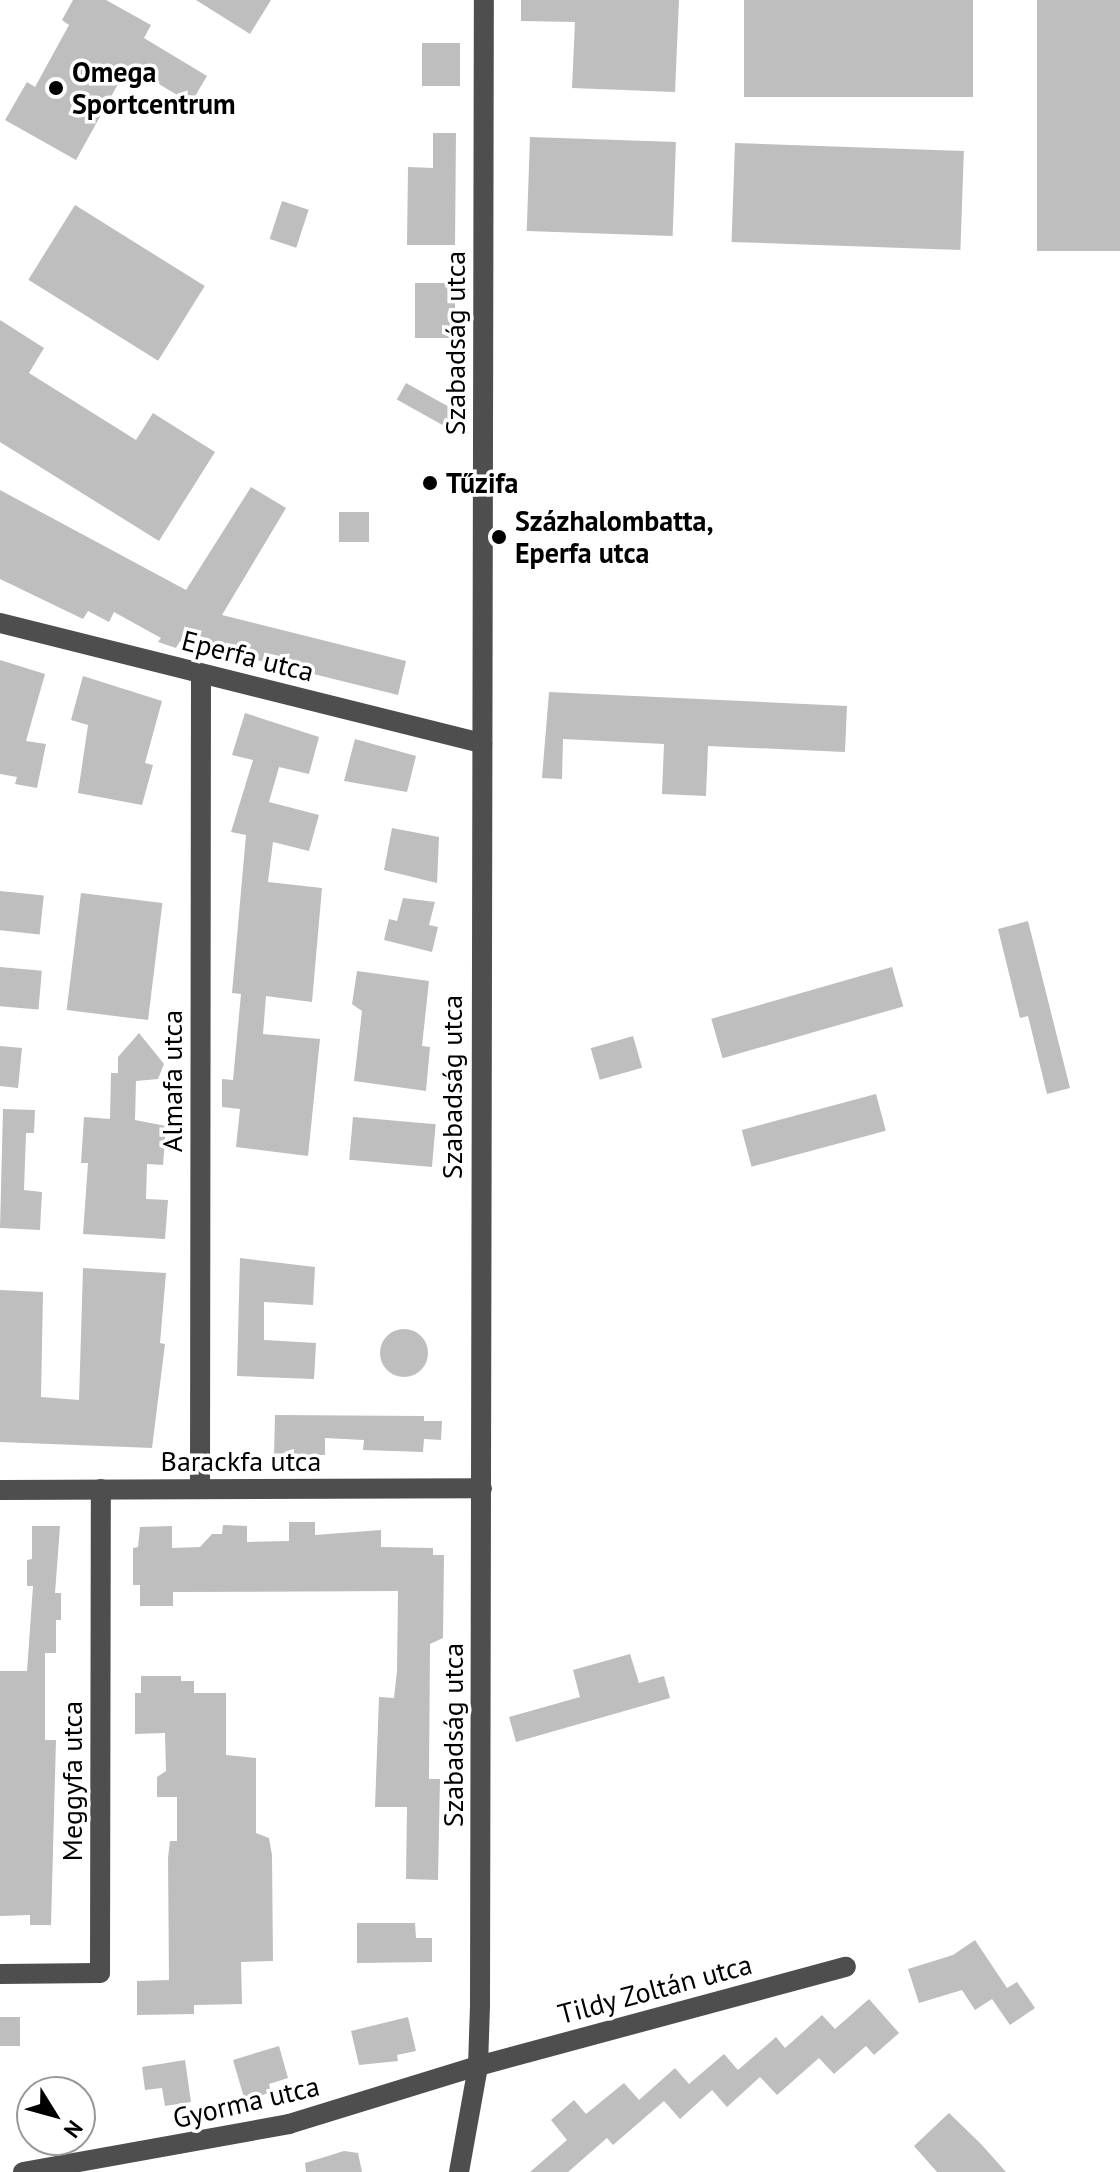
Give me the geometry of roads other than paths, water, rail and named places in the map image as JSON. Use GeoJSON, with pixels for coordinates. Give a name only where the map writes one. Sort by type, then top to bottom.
{"type":"FeatureCollection","features":[{"type":"Feature","properties":{"kind":"street","name":"Szabadság utca"},"geometry":{"type":"LineString","coordinates":[[459,2172],[478,2066],[484,0]]}},
{"type":"Feature","properties":{"kind":"street","name":"Eperfa utca"},"geometry":{"type":"LineString","coordinates":[[0,623],[482,743]]}},
{"type":"Feature","properties":{"kind":"street","name":"Almafa utca"},"geometry":{"type":"LineString","coordinates":[[200,1489],[201,674]]}},
{"type":"Feature","properties":{"kind":"street","name":"Barackfa utca"},"geometry":{"type":"LineString","coordinates":[[0,1490],[482,1488]]}},
{"type":"Feature","properties":{"kind":"street","name":"Meggyfa utca"},"geometry":{"type":"LineString","coordinates":[[0,1974],[100,1973],[101,1489]]}},
{"type":"Feature","properties":{"kind":"street","name":"Tildy Zoltán utca"},"geometry":{"type":"LineString","coordinates":[[478,2066],[846,1967]]}},
{"type":"Feature","properties":{"kind":"street","name":"Gyorma utca"},"geometry":{"type":"LineString","coordinates":[[23,2172],[289,2124],[478,2066]]}},
{"type":"Feature","properties":{"kind":"place","name":"Omega Sportcentrum"},"geometry":{"type":"Point","coordinates":[56,88]}},
{"type":"Feature","properties":{"kind":"place","name":"Tűzifa"},"geometry":{"type":"Point","coordinates":[430,483]}},
{"type":"Feature","properties":{"kind":"place","name":"Százhalombatta, Eperfa utca"},"geometry":{"type":"Point","coordinates":[499,537]}}]}
